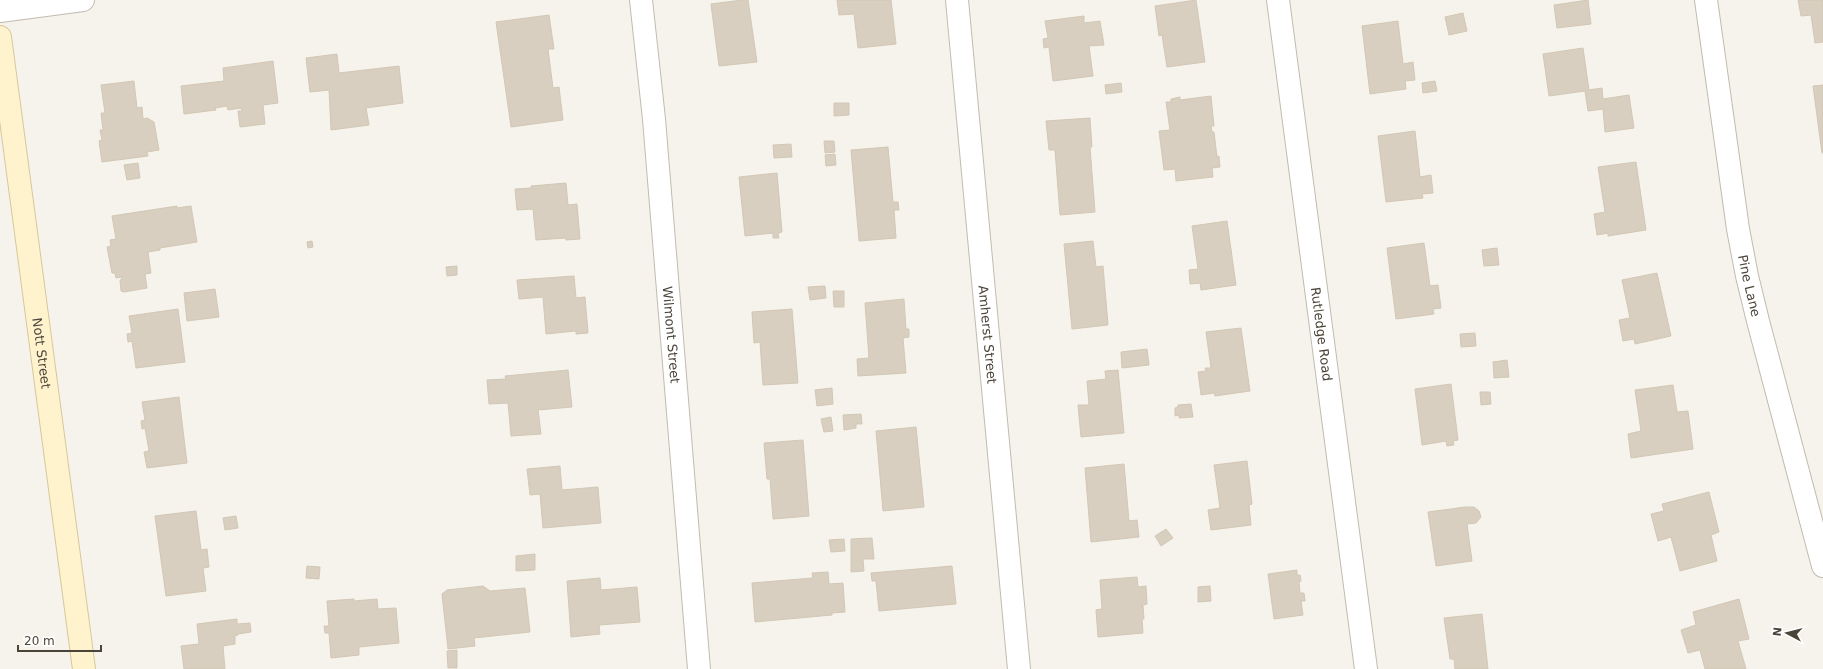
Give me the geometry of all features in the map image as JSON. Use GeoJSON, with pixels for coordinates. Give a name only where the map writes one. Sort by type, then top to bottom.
{"type":"FeatureCollection","features":[{"type":"Feature","properties":{"kind":"street"},"geometry":{"type":"LineString","coordinates":[[0,11],[83,0]]}},
{"type":"Feature","properties":{"kind":"street","name":"Wilmont Street"},"geometry":{"type":"LineString","coordinates":[[641,0],[654,119],[699,669]]}},
{"type":"Feature","properties":{"kind":"street","name":"Amherst Street"},"geometry":{"type":"LineString","coordinates":[[957,0],[1019,669]]}},
{"type":"Feature","properties":{"kind":"street","name":"Rutledge Road"},"geometry":{"type":"LineString","coordinates":[[1278,0],[1366,669]]}},
{"type":"Feature","properties":{"kind":"street","name":"Pine Lane"},"geometry":{"type":"LineString","coordinates":[[1706,0],[1735,208],[1749,284],[1823,566]]}},
{"type":"Feature","properties":{"kind":"street","name":"Nott Street"},"geometry":{"type":"LineString","coordinates":[[0,37],[84,669]]}},
{"type":"Feature","properties":{"kind":"building"},"geometry":{"type":"Polygon","coordinates":[[[748,0],[757,62],[719,66],[711,4],[748,0]]]}},
{"type":"Feature","properties":{"kind":"building"},"geometry":{"type":"Polygon","coordinates":[[[837,0],[891,0],[896,44],[858,48],[854,14],[839,15],[837,0]]]}},
{"type":"Feature","properties":{"kind":"building"},"geometry":{"type":"Polygon","coordinates":[[[1196,0],[1205,62],[1167,67],[1162,35],[1159,36],[1155,6],[1196,0]]]}},
{"type":"Feature","properties":{"kind":"building"},"geometry":{"type":"Polygon","coordinates":[[[1588,0],[1591,24],[1557,28],[1554,5],[1588,0]]]}},
{"type":"Feature","properties":{"kind":"building"},"geometry":{"type":"Polygon","coordinates":[[[1798,0],[1823,0],[1823,42],[1815,43],[1811,15],[1801,16],[1798,0]]]}},
{"type":"Feature","properties":{"kind":"building"},"geometry":{"type":"Polygon","coordinates":[[[1463,13],[1467,31],[1449,35],[1445,17],[1463,13]]]}},
{"type":"Feature","properties":{"kind":"building"},"geometry":{"type":"Polygon","coordinates":[[[549,15],[554,49],[548,49],[553,88],[559,87],[563,120],[511,127],[496,22],[549,15]]]}},
{"type":"Feature","properties":{"kind":"building"},"geometry":{"type":"Polygon","coordinates":[[[1084,16],[1084,23],[1100,21],[1104,45],[1089,46],[1093,76],[1053,81],[1049,47],[1044,48],[1043,39],[1048,38],[1045,21],[1084,16]]]}},
{"type":"Feature","properties":{"kind":"building"},"geometry":{"type":"Polygon","coordinates":[[[1398,21],[1403,64],[1413,62],[1415,80],[1405,81],[1406,89],[1370,94],[1362,26],[1398,21]]]}},
{"type":"Feature","properties":{"kind":"building"},"geometry":{"type":"Polygon","coordinates":[[[1583,48],[1589,90],[1602,88],[1603,99],[1629,95],[1634,128],[1605,132],[1603,109],[1588,111],[1585,91],[1549,96],[1543,54],[1583,48]]]}},
{"type":"Feature","properties":{"kind":"building"},"geometry":{"type":"Polygon","coordinates":[[[337,54],[339,73],[399,66],[403,103],[366,108],[369,125],[331,130],[329,90],[310,92],[306,58],[337,54]]]}},
{"type":"Feature","properties":{"kind":"building"},"geometry":{"type":"Polygon","coordinates":[[[273,61],[278,103],[263,105],[265,124],[240,127],[238,111],[242,111],[241,108],[228,110],[227,106],[215,108],[216,110],[184,114],[181,86],[224,81],[223,68],[273,61]]]}},
{"type":"Feature","properties":{"kind":"building"},"geometry":{"type":"Polygon","coordinates":[[[134,81],[137,108],[142,107],[143,119],[147,118],[154,122],[159,150],[147,152],[148,156],[102,162],[99,141],[102,140],[100,130],[103,130],[101,113],[105,113],[101,85],[134,81]]]}},
{"type":"Feature","properties":{"kind":"building"},"geometry":{"type":"Polygon","coordinates":[[[1435,81],[1437,91],[1423,93],[1422,83],[1435,81]]]}},
{"type":"Feature","properties":{"kind":"building"},"geometry":{"type":"Polygon","coordinates":[[[1121,83],[1122,92],[1106,94],[1105,85],[1121,83]]]}},
{"type":"Feature","properties":{"kind":"building"},"geometry":{"type":"Polygon","coordinates":[[[1823,85],[1823,153],[1822,153],[1813,86],[1823,85]]]}},
{"type":"Feature","properties":{"kind":"building"},"geometry":{"type":"Polygon","coordinates":[[[1211,96],[1214,126],[1211,126],[1212,132],[1214,132],[1217,157],[1219,156],[1220,167],[1212,168],[1213,177],[1176,181],[1175,169],[1164,170],[1159,131],[1170,130],[1166,102],[1171,102],[1171,99],[1180,97],[1180,100],[1211,96]]]}},
{"type":"Feature","properties":{"kind":"building"},"geometry":{"type":"Polygon","coordinates":[[[834,103],[849,103],[849,115],[834,116],[834,103]]]}},
{"type":"Feature","properties":{"kind":"building"},"geometry":{"type":"Polygon","coordinates":[[[1090,118],[1092,147],[1090,147],[1095,212],[1060,215],[1055,150],[1049,150],[1046,121],[1090,118]]]}},
{"type":"Feature","properties":{"kind":"building"},"geometry":{"type":"Polygon","coordinates":[[[1415,131],[1420,177],[1431,175],[1433,193],[1422,194],[1423,198],[1386,202],[1378,136],[1415,131]]]}},
{"type":"Feature","properties":{"kind":"building"},"geometry":{"type":"Polygon","coordinates":[[[824,141],[834,141],[835,152],[825,153],[824,141]]]}},
{"type":"Feature","properties":{"kind":"building"},"geometry":{"type":"Polygon","coordinates":[[[791,144],[792,157],[774,158],[773,145],[791,144]]]}},
{"type":"Feature","properties":{"kind":"building"},"geometry":{"type":"Polygon","coordinates":[[[888,147],[893,202],[898,202],[899,210],[894,210],[896,238],[859,241],[851,150],[888,147]]]}},
{"type":"Feature","properties":{"kind":"building"},"geometry":{"type":"Polygon","coordinates":[[[835,154],[836,165],[826,166],[825,155],[835,154]]]}},
{"type":"Feature","properties":{"kind":"building"},"geometry":{"type":"Polygon","coordinates":[[[1636,162],[1646,230],[1608,236],[1608,233],[1597,235],[1594,214],[1605,212],[1598,167],[1636,162]]]}},
{"type":"Feature","properties":{"kind":"building"},"geometry":{"type":"Polygon","coordinates":[[[138,163],[140,178],[127,180],[124,165],[138,163]]]}},
{"type":"Feature","properties":{"kind":"building"},"geometry":{"type":"Polygon","coordinates":[[[777,173],[782,232],[778,233],[779,238],[773,238],[773,233],[745,236],[739,177],[777,173]]]}},
{"type":"Feature","properties":{"kind":"building"},"geometry":{"type":"Polygon","coordinates":[[[566,183],[568,205],[577,204],[580,239],[566,240],[566,238],[536,240],[533,209],[517,210],[515,189],[566,183]]]}},
{"type":"Feature","properties":{"kind":"building"},"geometry":{"type":"Polygon","coordinates":[[[177,206],[177,208],[191,206],[197,242],[160,248],[160,250],[148,252],[151,273],[145,274],[147,288],[124,292],[121,291],[120,280],[122,277],[116,278],[115,273],[112,273],[107,247],[111,246],[110,240],[116,239],[112,216],[177,206]]]}},
{"type":"Feature","properties":{"kind":"building"},"geometry":{"type":"Polygon","coordinates":[[[1227,221],[1236,285],[1201,290],[1200,283],[1190,284],[1189,270],[1198,269],[1192,226],[1227,221]]]}},
{"type":"Feature","properties":{"kind":"building"},"geometry":{"type":"Polygon","coordinates":[[[312,241],[313,247],[308,248],[307,242],[312,241]]]}},
{"type":"Feature","properties":{"kind":"building"},"geometry":{"type":"Polygon","coordinates":[[[1093,241],[1096,267],[1103,266],[1108,325],[1072,329],[1064,244],[1093,241]]]}},
{"type":"Feature","properties":{"kind":"building"},"geometry":{"type":"Polygon","coordinates":[[[1424,243],[1430,286],[1438,285],[1441,308],[1433,309],[1434,314],[1396,319],[1387,248],[1424,243]]]}},
{"type":"Feature","properties":{"kind":"building"},"geometry":{"type":"Polygon","coordinates":[[[1497,248],[1499,265],[1484,266],[1482,250],[1497,248]]]}},
{"type":"Feature","properties":{"kind":"building"},"geometry":{"type":"Polygon","coordinates":[[[457,266],[457,275],[447,276],[446,267],[457,266]]]}},
{"type":"Feature","properties":{"kind":"building"},"geometry":{"type":"Polygon","coordinates":[[[1657,273],[1671,336],[1635,344],[1634,339],[1623,341],[1619,320],[1630,318],[1622,280],[1657,273]]]}},
{"type":"Feature","properties":{"kind":"building"},"geometry":{"type":"Polygon","coordinates":[[[574,276],[576,298],[585,297],[588,333],[576,334],[576,331],[546,334],[543,297],[519,299],[517,280],[574,276]]]}},
{"type":"Feature","properties":{"kind":"building"},"geometry":{"type":"Polygon","coordinates":[[[825,286],[826,298],[810,300],[808,287],[825,286]]]}},
{"type":"Feature","properties":{"kind":"building"},"geometry":{"type":"Polygon","coordinates":[[[215,289],[219,317],[187,321],[184,293],[215,289]]]}},
{"type":"Feature","properties":{"kind":"building"},"geometry":{"type":"Polygon","coordinates":[[[833,291],[844,291],[844,307],[834,307],[833,291]]]}},
{"type":"Feature","properties":{"kind":"building"},"geometry":{"type":"Polygon","coordinates":[[[904,299],[906,329],[909,329],[909,337],[903,338],[906,373],[858,376],[857,359],[869,358],[865,303],[904,299]]]}},
{"type":"Feature","properties":{"kind":"building"},"geometry":{"type":"Polygon","coordinates":[[[178,309],[185,362],[136,368],[132,341],[128,342],[127,334],[132,333],[129,316],[178,309]]]}},
{"type":"Feature","properties":{"kind":"building"},"geometry":{"type":"Polygon","coordinates":[[[792,309],[798,383],[763,385],[760,342],[754,343],[752,312],[792,309]]]}},
{"type":"Feature","properties":{"kind":"building"},"geometry":{"type":"Polygon","coordinates":[[[1241,328],[1250,391],[1215,396],[1214,393],[1201,395],[1198,372],[1206,371],[1205,368],[1211,368],[1206,332],[1241,328]]]}},
{"type":"Feature","properties":{"kind":"building"},"geometry":{"type":"Polygon","coordinates":[[[1475,333],[1476,346],[1461,347],[1460,334],[1475,333]]]}},
{"type":"Feature","properties":{"kind":"building"},"geometry":{"type":"Polygon","coordinates":[[[1147,349],[1149,365],[1122,368],[1121,352],[1147,349]]]}},
{"type":"Feature","properties":{"kind":"building"},"geometry":{"type":"Polygon","coordinates":[[[1507,360],[1509,377],[1494,378],[1493,362],[1507,360]]]}},
{"type":"Feature","properties":{"kind":"building"},"geometry":{"type":"Polygon","coordinates":[[[568,370],[572,407],[538,410],[541,434],[511,436],[508,403],[489,404],[487,380],[506,379],[505,376],[568,370]]]}},
{"type":"Feature","properties":{"kind":"building"},"geometry":{"type":"Polygon","coordinates":[[[1118,370],[1124,433],[1081,437],[1078,405],[1089,405],[1087,381],[1106,379],[1105,371],[1118,370]]]}},
{"type":"Feature","properties":{"kind":"building"},"geometry":{"type":"Polygon","coordinates":[[[1451,384],[1458,440],[1453,441],[1454,445],[1447,446],[1446,441],[1422,445],[1415,389],[1451,384]]]}},
{"type":"Feature","properties":{"kind":"building"},"geometry":{"type":"Polygon","coordinates":[[[1673,385],[1677,412],[1688,411],[1693,449],[1631,458],[1628,434],[1641,431],[1635,390],[1673,385]]]}},
{"type":"Feature","properties":{"kind":"building"},"geometry":{"type":"Polygon","coordinates":[[[832,388],[833,404],[817,406],[815,390],[832,388]]]}},
{"type":"Feature","properties":{"kind":"building"},"geometry":{"type":"Polygon","coordinates":[[[1480,392],[1490,392],[1491,404],[1481,405],[1480,392]]]}},
{"type":"Feature","properties":{"kind":"building"},"geometry":{"type":"Polygon","coordinates":[[[179,397],[187,463],[147,468],[144,452],[149,451],[145,428],[142,429],[141,421],[145,420],[142,402],[179,397]]]}},
{"type":"Feature","properties":{"kind":"building"},"geometry":{"type":"Polygon","coordinates":[[[1191,404],[1193,417],[1179,418],[1179,415],[1175,416],[1175,408],[1178,407],[1178,405],[1191,404]]]}},
{"type":"Feature","properties":{"kind":"building"},"geometry":{"type":"Polygon","coordinates":[[[861,414],[862,424],[856,424],[856,428],[844,430],[843,415],[861,414]]]}},
{"type":"Feature","properties":{"kind":"building"},"geometry":{"type":"Polygon","coordinates":[[[831,417],[833,431],[824,432],[821,419],[831,417]]]}},
{"type":"Feature","properties":{"kind":"building"},"geometry":{"type":"Polygon","coordinates":[[[916,427],[924,507],[883,511],[876,431],[916,427]]]}},
{"type":"Feature","properties":{"kind":"building"},"geometry":{"type":"Polygon","coordinates":[[[803,440],[809,516],[773,519],[770,479],[767,479],[764,443],[803,440]]]}},
{"type":"Feature","properties":{"kind":"building"},"geometry":{"type":"Polygon","coordinates":[[[1247,461],[1252,504],[1249,505],[1251,525],[1211,530],[1208,510],[1220,508],[1214,465],[1247,461]]]}},
{"type":"Feature","properties":{"kind":"building"},"geometry":{"type":"Polygon","coordinates":[[[1124,464],[1129,521],[1137,520],[1139,537],[1091,542],[1085,468],[1124,464]]]}},
{"type":"Feature","properties":{"kind":"building"},"geometry":{"type":"Polygon","coordinates":[[[560,466],[562,490],[598,487],[601,523],[543,528],[540,494],[530,495],[527,469],[560,466]]]}},
{"type":"Feature","properties":{"kind":"building"},"geometry":{"type":"Polygon","coordinates":[[[1709,492],[1719,532],[1711,535],[1717,561],[1680,571],[1671,537],[1658,541],[1651,514],[1664,511],[1662,504],[1709,492]]]}},
{"type":"Feature","properties":{"kind":"building"},"geometry":{"type":"Polygon","coordinates":[[[1474,507],[1479,511],[1481,517],[1476,523],[1467,524],[1472,561],[1436,566],[1428,512],[1474,507]]]}},
{"type":"Feature","properties":{"kind":"building"},"geometry":{"type":"Polygon","coordinates":[[[196,511],[201,550],[207,549],[209,567],[203,568],[206,591],[166,596],[155,516],[196,511]]]}},
{"type":"Feature","properties":{"kind":"building"},"geometry":{"type":"Polygon","coordinates":[[[236,516],[238,528],[225,530],[223,518],[236,516]]]}},
{"type":"Feature","properties":{"kind":"building"},"geometry":{"type":"Polygon","coordinates":[[[1166,529],[1173,538],[1161,546],[1155,536],[1166,529]]]}},
{"type":"Feature","properties":{"kind":"building"},"geometry":{"type":"Polygon","coordinates":[[[872,538],[874,559],[863,559],[864,571],[851,572],[851,539],[872,538]]]}},
{"type":"Feature","properties":{"kind":"building"},"geometry":{"type":"Polygon","coordinates":[[[844,539],[845,551],[831,552],[829,540],[844,539]]]}},
{"type":"Feature","properties":{"kind":"building"},"geometry":{"type":"Polygon","coordinates":[[[535,554],[535,570],[516,571],[516,556],[535,554]]]}},
{"type":"Feature","properties":{"kind":"building"},"geometry":{"type":"Polygon","coordinates":[[[307,566],[320,567],[319,579],[306,578],[307,566]]]}},
{"type":"Feature","properties":{"kind":"building"},"geometry":{"type":"Polygon","coordinates":[[[952,566],[956,604],[879,611],[876,581],[872,581],[871,573],[952,566]]]}},
{"type":"Feature","properties":{"kind":"building"},"geometry":{"type":"Polygon","coordinates":[[[1297,570],[1297,575],[1300,575],[1301,581],[1299,582],[1300,593],[1304,593],[1305,601],[1301,601],[1303,615],[1274,619],[1268,574],[1297,570]]]}},
{"type":"Feature","properties":{"kind":"building"},"geometry":{"type":"Polygon","coordinates":[[[828,572],[829,584],[843,583],[845,612],[832,613],[832,615],[755,622],[752,583],[813,578],[812,573],[828,572]]]}},
{"type":"Feature","properties":{"kind":"building"},"geometry":{"type":"Polygon","coordinates":[[[1137,577],[1138,587],[1146,586],[1147,604],[1140,606],[1143,606],[1143,633],[1098,637],[1096,610],[1102,609],[1100,580],[1137,577]]]}},
{"type":"Feature","properties":{"kind":"building"},"geometry":{"type":"Polygon","coordinates":[[[600,578],[601,590],[637,587],[640,622],[599,625],[600,634],[571,637],[567,581],[600,578]]]}},
{"type":"Feature","properties":{"kind":"building"},"geometry":{"type":"Polygon","coordinates":[[[483,586],[490,591],[525,588],[530,632],[474,638],[475,646],[448,649],[442,594],[447,590],[483,586]]]}},
{"type":"Feature","properties":{"kind":"building"},"geometry":{"type":"Polygon","coordinates":[[[1210,586],[1211,601],[1198,602],[1198,587],[1210,586]]]}},
{"type":"Feature","properties":{"kind":"building"},"geometry":{"type":"Polygon","coordinates":[[[354,599],[354,601],[377,599],[378,609],[396,608],[399,643],[359,647],[359,655],[331,658],[329,633],[325,633],[324,626],[329,626],[327,601],[354,599]]]}},
{"type":"Feature","properties":{"kind":"building"},"geometry":{"type":"Polygon","coordinates":[[[1739,599],[1749,639],[1738,641],[1746,669],[1705,669],[1700,650],[1688,653],[1681,630],[1696,625],[1693,612],[1739,599]]]}},
{"type":"Feature","properties":{"kind":"building"},"geometry":{"type":"Polygon","coordinates":[[[1482,614],[1488,669],[1455,669],[1454,659],[1450,659],[1444,618],[1482,614]]]}},
{"type":"Feature","properties":{"kind":"building"},"geometry":{"type":"Polygon","coordinates":[[[237,619],[237,624],[250,623],[251,632],[238,634],[235,636],[235,644],[223,646],[225,669],[184,669],[181,646],[199,644],[197,624],[237,619]]]}},
{"type":"Feature","properties":{"kind":"building"},"geometry":{"type":"Polygon","coordinates":[[[457,650],[457,668],[448,668],[447,651],[457,650]]]}}]}
